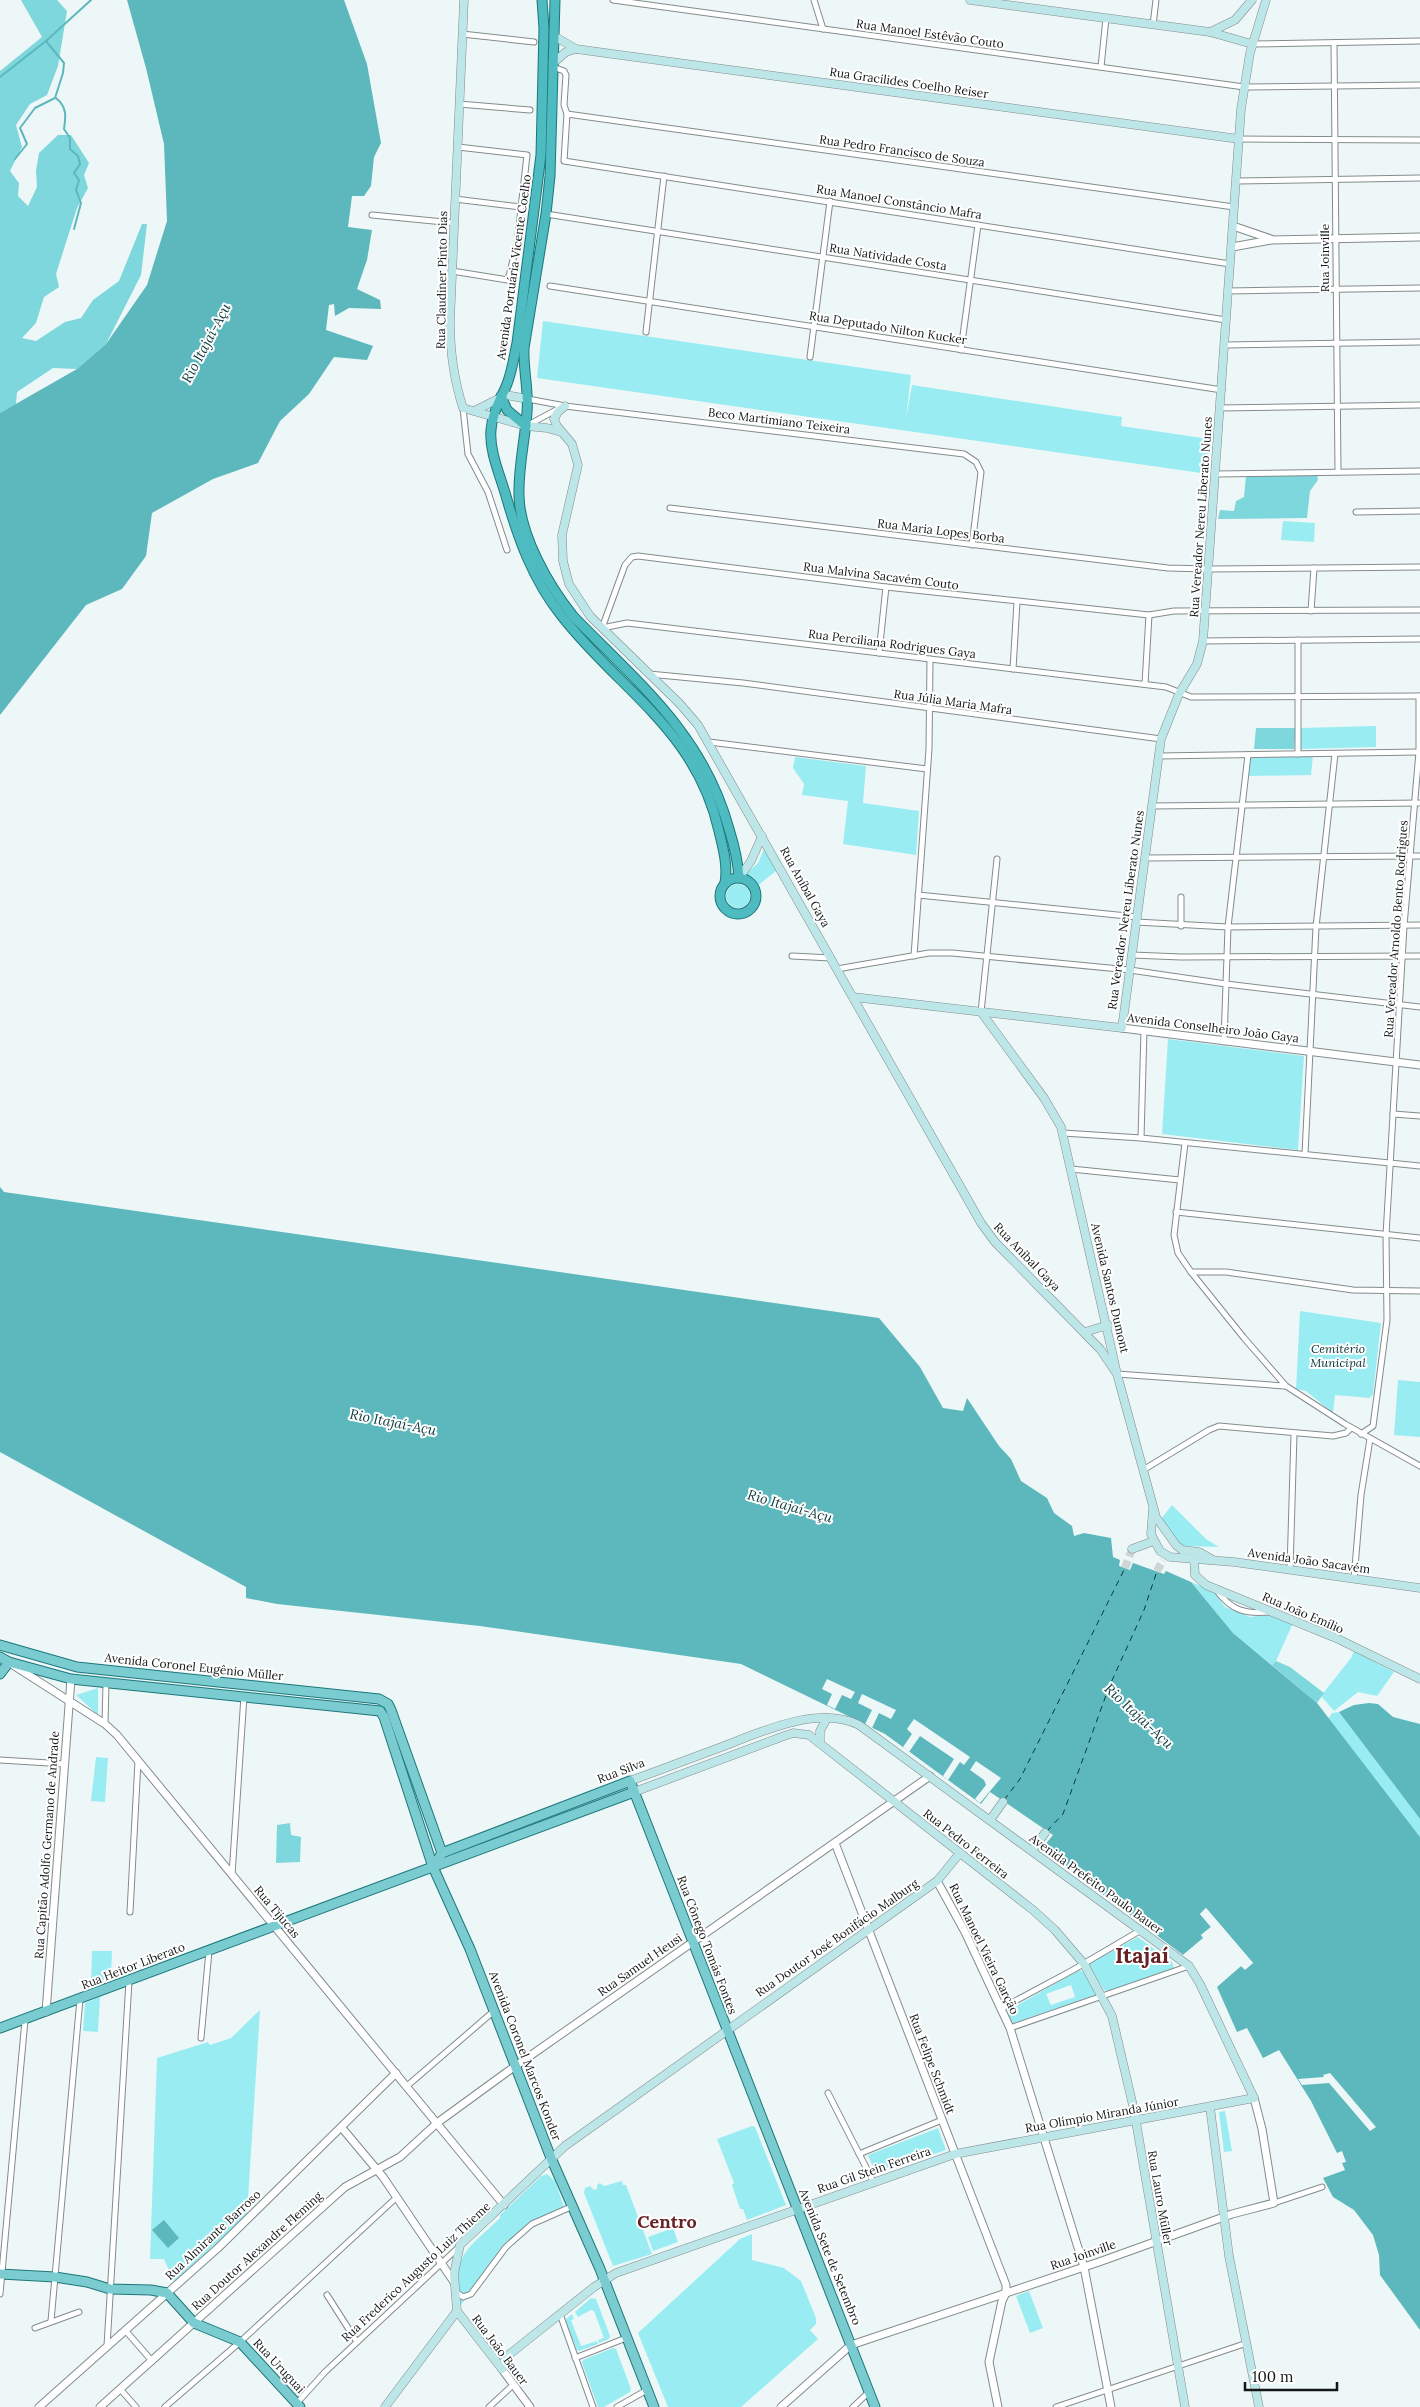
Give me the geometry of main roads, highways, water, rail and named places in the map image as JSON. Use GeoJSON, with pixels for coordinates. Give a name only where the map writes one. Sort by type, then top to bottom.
{"type":"FeatureCollection","features":[{"type":"Feature","properties":{"kind":"highway","name":"Avenida Portuária Vicente Coelho"},"geometry":{"type":"LineString","coordinates":[[542,0],[544,28],[540,177],[512,370],[493,417],[491,439],[499,472],[523,548],[538,580],[573,630],[658,716],[692,763],[702,781],[716,820],[726,860],[726,883]]}},
{"type":"Feature","properties":{"kind":"highway","name":"Avenida Portuária Vicente Coelho"},"geometry":{"type":"LineString","coordinates":[[556,0],[552,154],[546,214],[524,348],[524,370],[528,399],[519,484],[520,506],[527,532],[555,592],[573,616],[654,698],[693,747],[714,785],[725,816],[738,861],[739,878]]}},
{"type":"Feature","properties":{"kind":"highway"},"geometry":{"type":"LineString","coordinates":[[544,28],[554,36]]}},
{"type":"Feature","properties":{"kind":"highway"},"geometry":{"type":"LineString","coordinates":[[501,396],[507,410],[526,426]]}},
{"type":"Feature","properties":{"kind":"highway"},"geometry":{"type":"LineString","coordinates":[[739,878],[750,883],[755,892],[753,905],[743,913],[730,912],[722,903],[720,891],[726,883],[739,878]]}},
{"type":"Feature","properties":{"kind":"main road","name":"Rua Claudiner Pinto Dias"},"geometry":{"type":"LineString","coordinates":[[464,0],[452,272],[451,344],[457,386],[463,408],[476,410]]}},
{"type":"Feature","properties":{"kind":"main road"},"geometry":{"type":"LineString","coordinates":[[970,0],[1210,32],[1252,44]]}},
{"type":"Feature","properties":{"kind":"main road"},"geometry":{"type":"LineString","coordinates":[[1210,32],[1235,20],[1252,0]]}},
{"type":"Feature","properties":{"kind":"main road","name":"Rua Vereador Nereu Liberato Nunes"},"geometry":{"type":"LineString","coordinates":[[1122,1028],[1161,739],[1179,694],[1197,664],[1203,641],[1244,87],[1252,44],[1266,0]]}},
{"type":"Feature","properties":{"kind":"main road","name":"Rua Gracilides Coelho Reiser"},"geometry":{"type":"LineString","coordinates":[[554,36],[576,49],[1239,140]]}},
{"type":"Feature","properties":{"kind":"main road"},"geometry":{"type":"LineString","coordinates":[[553,65],[566,52],[576,49]]}},
{"type":"Feature","properties":{"kind":"main road"},"geometry":{"type":"LineString","coordinates":[[476,410],[501,396],[512,395],[528,399]]}},
{"type":"Feature","properties":{"kind":"main road","name":"Rua Aníbal Gaya"},"geometry":{"type":"LineString","coordinates":[[565,406],[554,419],[557,426],[572,444],[578,465],[576,483],[562,535],[564,569],[573,593],[602,628],[686,711],[710,742],[981,1223],[995,1242],[1100,1348],[1117,1374]]}},
{"type":"Feature","properties":{"kind":"main road"},"geometry":{"type":"LineString","coordinates":[[476,410],[526,426],[563,432]]}},
{"type":"Feature","properties":{"kind":"main road"},"geometry":{"type":"LineString","coordinates":[[739,878],[751,861],[762,836]]}},
{"type":"Feature","properties":{"kind":"main road","name":"Avenida Conselheiro João Gaya"},"geometry":{"type":"LineString","coordinates":[[853,997],[1122,1028]]}},
{"type":"Feature","properties":{"kind":"main road","name":"Avenida Santos Dumont"},"geometry":{"type":"LineString","coordinates":[[980,1012],[1058,1118],[1108,1325],[1117,1374],[1156,1517],[1176,1545],[1182,1550],[1199,1552],[1212,1560]]}},
{"type":"Feature","properties":{"kind":"main road"},"geometry":{"type":"LineString","coordinates":[[1085,1332],[1108,1325]]}},
{"type":"Feature","properties":{"kind":"main road"},"geometry":{"type":"LineString","coordinates":[[1132,1549],[1154,1541],[1150,1529],[1153,1508]]}},
{"type":"Feature","properties":{"kind":"main road","name":"Avenida João Sacavém"},"geometry":{"type":"LineString","coordinates":[[1154,1541],[1165,1558],[1212,1560],[1420,1588]]}},
{"type":"Feature","properties":{"kind":"main road","name":"Rua João Emílio"},"geometry":{"type":"LineString","coordinates":[[1194,1558],[1195,1575],[1206,1585],[1336,1638],[1420,1679]]}},
{"type":"Feature","properties":{"kind":"main road","name":"Avenida Coronel Eugênio Müller"},"geometry":{"type":"LineString","coordinates":[[0,1645],[77,1667],[379,1699],[388,1704],[442,1853]]}},
{"type":"Feature","properties":{"kind":"main road","name":"Avenida Coronel Eugênio Müller"},"geometry":{"type":"LineString","coordinates":[[0,1657],[9,1662],[71,1679],[380,1711]]}},
{"type":"Feature","properties":{"kind":"main road"},"geometry":{"type":"LineString","coordinates":[[0,1674],[9,1662]]}},
{"type":"Feature","properties":{"kind":"main road","name":"Avenida Coronel Marcos Konder"},"geometry":{"type":"LineString","coordinates":[[380,1711],[384,1717],[432,1867],[470,1949],[551,2158],[573,2206],[654,2407]]}},
{"type":"Feature","properties":{"kind":"main road"},"geometry":{"type":"LineString","coordinates":[[820,1742],[820,1731],[827,1718]]}},
{"type":"Feature","properties":{"kind":"main road","name":"Rua Silva"},"geometry":{"type":"LineString","coordinates":[[442,1853],[780,1726],[827,1718]]}},
{"type":"Feature","properties":{"kind":"main road","name":"Avenida Prefeito Paulo Bauer"},"geometry":{"type":"LineString","coordinates":[[827,1718],[842,1719],[859,1725],[1189,1966],[1200,1984],[1254,2098]]}},
{"type":"Feature","properties":{"kind":"main road","name":"Rua Silva"},"geometry":{"type":"LineString","coordinates":[[274,1926],[784,1736],[802,1734],[820,1742]]}},
{"type":"Feature","properties":{"kind":"main road","name":"Rua Pedro Ferreira"},"geometry":{"type":"LineString","coordinates":[[820,1742],[1040,1916],[1084,1964],[1102,1995]]}},
{"type":"Feature","properties":{"kind":"main road","name":"Rua Cônego Tomás Fontes"},"geometry":{"type":"LineString","coordinates":[[630,1781],[761,2117]]}},
{"type":"Feature","properties":{"kind":"main road"},"geometry":{"type":"LineString","coordinates":[[990,1820],[1003,1802]]}},
{"type":"Feature","properties":{"kind":"main road"},"geometry":{"type":"LineString","coordinates":[[1032,1851],[1045,1833]]}},
{"type":"Feature","properties":{"kind":"main road"},"geometry":{"type":"LineString","coordinates":[[432,1867],[442,1853]]}},
{"type":"Feature","properties":{"kind":"main road","name":"Rua Doutor José Bonifácio Malburg"},"geometry":{"type":"LineString","coordinates":[[551,2158],[726,2030],[938,1881],[960,1853]]}},
{"type":"Feature","properties":{"kind":"main road","name":"Rua Heitor Liberato"},"geometry":{"type":"LineString","coordinates":[[0,2028],[274,1926]]}},
{"type":"Feature","properties":{"kind":"main road","name":"Rua Lauro Müller"},"geometry":{"type":"LineString","coordinates":[[1102,1995],[1112,2016],[1136,2121],[1185,2407]]}},
{"type":"Feature","properties":{"kind":"main road","name":"Rua Olímpio Miranda Júnior"},"geometry":{"type":"LineString","coordinates":[[955,2154],[1254,2098]]}},
{"type":"Feature","properties":{"kind":"main road"},"geometry":{"type":"LineString","coordinates":[[1210,2107],[1223,2217],[1259,2407]]}},
{"type":"Feature","properties":{"kind":"main road","name":"Avenida Sete de Setembro"},"geometry":{"type":"LineString","coordinates":[[761,2117],[875,2407]]}},
{"type":"Feature","properties":{"kind":"main road","name":"Rua Gil Stein Ferreira"},"geometry":{"type":"LineString","coordinates":[[506,2357],[603,2280],[616,2273],[955,2154]]}},
{"type":"Feature","properties":{"kind":"main road","name":"Rua Frederico Augusto Luiz Thieme"},"geometry":{"type":"LineString","coordinates":[[460,2245],[551,2158]]}},
{"type":"Feature","properties":{"kind":"main road","name":"Rua João Bauer"},"geometry":{"type":"LineString","coordinates":[[460,2245],[454,2282],[457,2311],[502,2369],[506,2357]]}},
{"type":"Feature","properties":{"kind":"main road","name":"Rua Uruguai"},"geometry":{"type":"LineString","coordinates":[[1,2274],[55,2276],[87,2282],[110,2289],[151,2290],[167,2293],[194,2323],[240,2342],[299,2405]]}},
{"type":"Feature","properties":{"kind":"main road"},"geometry":{"type":"LineString","coordinates":[[385,2407],[457,2311]]}},
{"type":"Feature","properties":{"kind":"main road"},"geometry":{"type":"LineString","coordinates":[[493,2358],[506,2357]]}},
{"type":"Feature","properties":{"kind":"water","name":"Rio Itajaí-Açu"},"geometry":{"type":"Polygon","coordinates":[[[127,0],[344,0],[367,64],[381,143],[374,157],[371,186],[364,196],[352,196],[348,227],[372,230],[367,260],[357,289],[380,300],[381,309],[349,308],[335,316],[334,304],[329,305],[326,330],[373,346],[367,360],[334,357],[309,394],[280,421],[258,463],[213,479],[152,513],[146,556],[122,589],[86,605],[0,715],[0,413],[77,369],[106,344],[147,285],[167,221],[164,144],[127,0]]]}},
{"type":"Feature","properties":{"kind":"water","name":"Rio Itajaí-Açu"},"geometry":{"type":"Polygon","coordinates":[[[0,1187],[4,1192],[879,1318],[920,1367],[943,1408],[963,1411],[967,1398],[999,1446],[1011,1459],[1021,1481],[1047,1498],[1054,1513],[1072,1526],[1074,1536],[1084,1533],[1111,1538],[1113,1557],[1120,1560],[1119,1566],[1130,1570],[1133,1563],[1164,1574],[1166,1571],[1191,1582],[1233,1633],[1317,1703],[1420,1837],[1420,2330],[1380,2275],[1379,2255],[1373,2235],[1354,2210],[1333,2197],[1323,2178],[1345,2170],[1342,2163],[1346,2162],[1342,2151],[1337,2153],[1311,2101],[1279,2050],[1263,2058],[1247,2028],[1237,2032],[1217,1987],[1242,1965],[1245,1969],[1253,1963],[1206,1908],[1200,1914],[1211,1927],[1201,1935],[1204,1938],[1183,1955],[1045,1851],[1044,1846],[1053,1835],[990,1792],[981,1804],[885,1734],[741,1664],[480,1626],[277,1604],[246,1598],[246,1587],[0,1452],[0,1187]]]}},
{"type":"Feature","properties":{"kind":"water"},"geometry":{"type":"Polygon","coordinates":[[[1378,1704],[1393,1717],[1420,1724],[1420,1819],[1339,1712],[1354,1705],[1378,1704]]]}},
{"type":"Feature","properties":{"kind":"water"},"geometry":{"type":"Polygon","coordinates":[[[164,2220],[179,2238],[168,2248],[152,2230],[164,2220]]]}},
{"type":"Feature","properties":{"kind":"waterway"},"geometry":{"type":"LineString","coordinates":[[0,77],[46,41],[91,0]]}},
{"type":"Feature","properties":{"kind":"waterway"},"geometry":{"type":"LineString","coordinates":[[15,159],[27,144],[20,128],[35,108],[55,98],[63,73],[64,63],[46,41]]}},
{"type":"Feature","properties":{"kind":"waterway"},"geometry":{"type":"LineString","coordinates":[[56,98],[64,108],[64,129],[70,138],[70,149],[78,156],[80,164],[74,173],[79,180],[76,190],[81,203],[74,229]]}},
{"type":"Feature","properties":{"kind":"tunnel"},"geometry":{"type":"LineString","coordinates":[[1125,1568],[1132,1549]]}},
{"type":"Feature","properties":{"kind":"tunnel"},"geometry":{"type":"LineString","coordinates":[[1157,1571],[1163,1560]]}},
{"type":"Feature","properties":{"kind":"district","name":"Itajaí"},"geometry":{"type":"Point","coordinates":[1142,1955]}},
{"type":"Feature","properties":{"kind":"district","name":"Centro"},"geometry":{"type":"Point","coordinates":[667,2222]}},
{"type":"Feature","properties":{"kind":"park label","name":"Cemitério Municipal"},"geometry":{"type":"Point","coordinates":[1338,1356]}}]}
